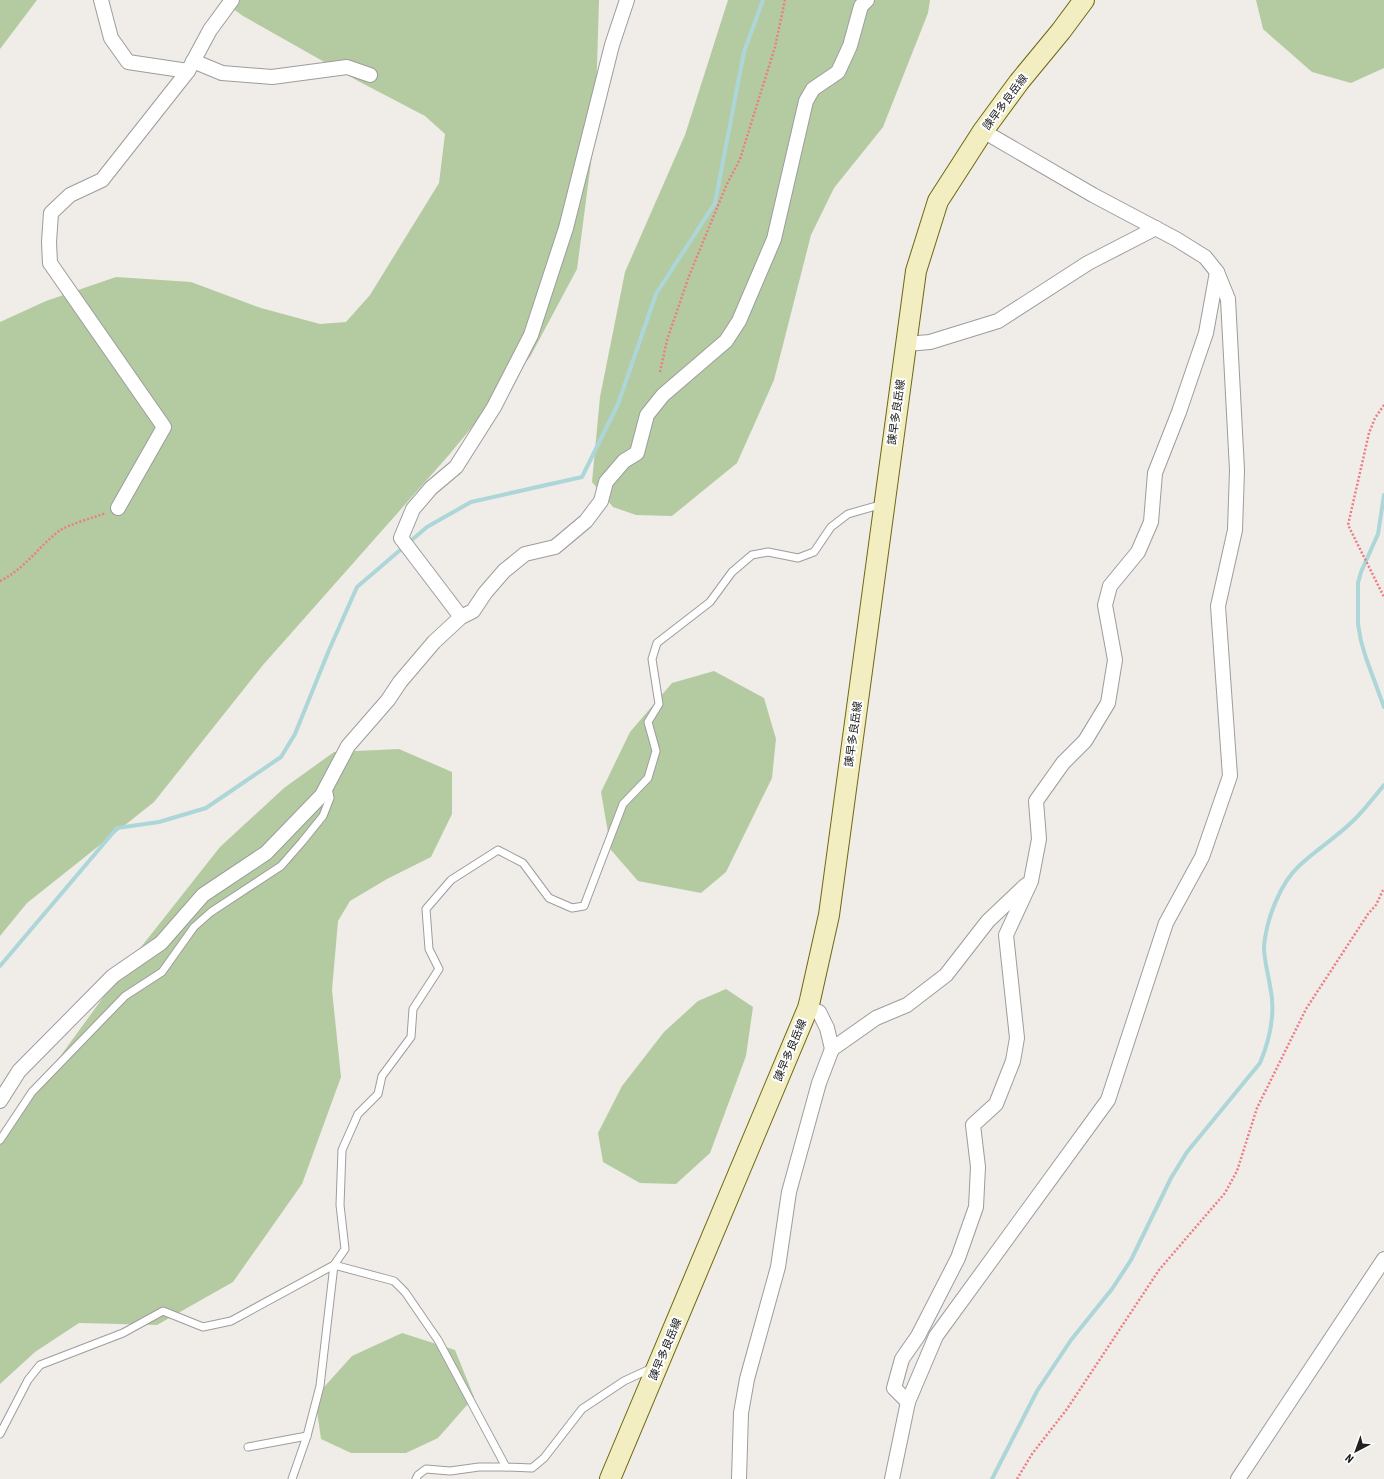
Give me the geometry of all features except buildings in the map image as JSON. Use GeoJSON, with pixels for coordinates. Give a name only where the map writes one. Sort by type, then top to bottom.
{"type":"FeatureCollection","features":[{"type":"Feature","properties":{"kind":"main road","name":"諫早多良岳線"},"geometry":{"type":"LineString","coordinates":[[610,1479],[808,1008],[828,914],[916,271],[938,201],[983,131],[1019,82],[1061,31],[1084,0]]}},
{"type":"Feature","properties":{"kind":"street"},"geometry":{"type":"LineString","coordinates":[[101,0],[111,38],[128,62],[191,66],[222,72],[272,77],[347,66],[370,75]]}},
{"type":"Feature","properties":{"kind":"street"},"geometry":{"type":"LineString","coordinates":[[118,508],[164,427],[50,263],[49,242],[51,213],[70,195],[102,180],[191,66],[210,30],[232,0]]}},
{"type":"Feature","properties":{"kind":"street"},"geometry":{"type":"LineString","coordinates":[[461,617],[401,538],[413,509],[431,488],[456,467],[494,407],[531,335],[566,228],[612,45],[627,0]]}},
{"type":"Feature","properties":{"kind":"street"},"geometry":{"type":"LineString","coordinates":[[0,1101],[19,1071],[113,976],[161,944],[203,895],[266,853],[322,795],[348,746],[388,700],[400,682],[434,642],[461,617],[474,611],[485,593],[504,571],[526,554],[555,547],[586,521],[602,502],[606,482],[624,461],[637,453],[647,415],[663,395],[726,341],[739,321],[774,239],[806,101],[813,89],[838,72],[850,46],[861,6],[867,0]]}},
{"type":"Feature","properties":{"kind":"street"},"geometry":{"type":"LineString","coordinates":[[892,1479],[908,1402],[936,1336],[1108,1100],[1166,923],[1202,857],[1230,776],[1218,606],[1235,530],[1237,470],[1228,299],[1217,272],[1205,257],[1156,228],[1093,195],[983,131]]}},
{"type":"Feature","properties":{"kind":"street"},"geometry":{"type":"LineString","coordinates":[[906,344],[930,342],[998,321],[1088,263],[1156,228]]}},
{"type":"Feature","properties":{"kind":"street"},"geometry":{"type":"LineString","coordinates":[[908,1402],[894,1388],[902,1359],[918,1336],[958,1258],[976,1207],[978,1167],[973,1125],[996,1104],[1013,1061],[1016,1038],[1006,935],[1031,881],[1039,839],[1036,801],[1063,763],[1085,741],[1108,703],[1114,660],[1105,605],[1110,586],[1138,552],[1151,522],[1155,473],[1179,412],[1206,332],[1217,272]]}},
{"type":"Feature","properties":{"kind":"street"},"geometry":{"type":"LineString","coordinates":[[832,1050],[876,1018],[907,1006],[946,975],[988,921],[1031,881]]}},
{"type":"Feature","properties":{"kind":"street"},"geometry":{"type":"LineString","coordinates":[[739,1479],[741,1413],[748,1379],[778,1267],[789,1192],[819,1083],[832,1050],[828,1028],[819,1012],[808,1008]]}},
{"type":"Feature","properties":{"kind":"street"},"geometry":{"type":"LineString","coordinates":[[1238,1479],[1384,1259]]}},
{"type":"Feature","properties":{"kind":"lane"},"geometry":{"type":"LineString","coordinates":[[0,1434],[28,1380],[40,1365],[123,1333],[163,1311],[203,1327],[231,1321],[334,1265],[345,1249],[340,1204],[342,1150],[358,1114],[378,1094],[382,1076],[411,1037],[413,1009],[439,969],[429,949],[426,909],[451,880],[498,850],[523,863],[549,898],[572,908],[584,906],[623,804],[648,778],[656,751],[648,722],[659,704],[652,659],[657,643],[710,602],[732,572],[752,555],[768,552],[798,558],[809,554],[814,552],[831,527],[848,514],[883,504]]}},
{"type":"Feature","properties":{"kind":"lane"},"geometry":{"type":"LineString","coordinates":[[0,1140],[32,1092],[125,996],[162,972],[194,927],[211,912],[281,866],[323,816],[330,798],[327,786]]}},
{"type":"Feature","properties":{"kind":"lane"},"geometry":{"type":"LineString","coordinates":[[292,1479],[307,1436],[320,1386],[334,1265]]}},
{"type":"Feature","properties":{"kind":"lane"},"geometry":{"type":"LineString","coordinates":[[334,1265],[394,1280],[405,1292],[438,1340],[506,1467]]}},
{"type":"Feature","properties":{"kind":"lane"},"geometry":{"type":"LineString","coordinates":[[416,1479],[418,1475],[426,1468],[450,1471],[479,1467],[532,1468],[544,1458],[582,1409],[624,1381],[658,1366]]}},
{"type":"Feature","properties":{"kind":"lane"},"geometry":{"type":"LineString","coordinates":[[248,1447],[307,1436]]}},
{"type":"Feature","properties":{"kind":"path"},"geometry":{"type":"LineString","coordinates":[[660,372],[667,340],[689,276],[726,186],[740,159],[775,47],[785,0]]}},
{"type":"Feature","properties":{"kind":"path"},"geometry":{"type":"LineString","coordinates":[[1384,405],[1375,418],[1369,433],[1348,525],[1384,597]]}},
{"type":"Feature","properties":{"kind":"path"},"geometry":{"type":"LineString","coordinates":[[0,581],[24,565],[60,530],[118,508]]}},
{"type":"Feature","properties":{"kind":"path"},"geometry":{"type":"LineString","coordinates":[[1017,1479],[1032,1454],[1067,1409],[1160,1270],[1225,1193],[1237,1171],[1257,1108],[1306,1009],[1368,914],[1376,905],[1384,888]]}},
{"type":"Feature","properties":{"kind":"green space"},"geometry":{"type":"Polygon","coordinates":[[[0,0],[37,0],[0,49],[0,0]]]}},
{"type":"Feature","properties":{"kind":"green space"},"geometry":{"type":"Polygon","coordinates":[[[221,0],[599,0],[595,132],[577,269],[530,357],[448,456],[263,665],[154,802],[27,903],[0,936],[0,322],[46,301],[116,277],[191,282],[261,308],[320,324],[346,322],[370,295],[439,183],[445,134],[425,116],[358,81],[243,16],[221,0]]]}},
{"type":"Feature","properties":{"kind":"green space"},"geometry":{"type":"Polygon","coordinates":[[[728,0],[930,0],[928,13],[883,127],[834,188],[811,235],[774,380],[737,463],[672,516],[636,515],[613,507],[592,482],[600,397],[625,272],[685,135],[728,0]]]}},
{"type":"Feature","properties":{"kind":"green space"},"geometry":{"type":"Polygon","coordinates":[[[1256,0],[1384,0],[1384,68],[1351,83],[1312,72],[1263,29],[1256,0]]]}},
{"type":"Feature","properties":{"kind":"green space"},"geometry":{"type":"Polygon","coordinates":[[[714,671],[764,698],[776,739],[772,778],[726,872],[701,893],[638,881],[611,850],[601,792],[630,732],[672,683],[714,671]]]}},
{"type":"Feature","properties":{"kind":"green space"},"geometry":{"type":"Polygon","coordinates":[[[399,749],[452,772],[452,814],[431,857],[387,879],[350,901],[338,921],[332,990],[341,1077],[302,1184],[233,1282],[157,1325],[79,1323],[35,1352],[0,1384],[0,1139],[126,966],[220,847],[284,788],[334,752],[399,749]]]}},
{"type":"Feature","properties":{"kind":"green space"},"geometry":{"type":"Polygon","coordinates":[[[726,989],[753,1007],[746,1056],[710,1153],[676,1184],[640,1183],[603,1162],[598,1133],[622,1086],[664,1032],[698,1001],[726,989]]]}},
{"type":"Feature","properties":{"kind":"green space"},"geometry":{"type":"Polygon","coordinates":[[[402,1333],[455,1350],[474,1397],[438,1438],[406,1453],[351,1453],[321,1439],[315,1397],[352,1356],[402,1333]]]}},
{"type":"Feature","properties":{"kind":"waterway"},"geometry":{"type":"LineString","coordinates":[[0,966],[117,828],[159,822],[206,808],[281,757],[295,734],[329,650],[357,587],[427,527],[471,502],[582,477],[618,404],[656,294],[715,203],[744,52],[763,0]]}},
{"type":"Feature","properties":{"kind":"waterway"},"geometry":{"type":"LineString","coordinates":[[1384,495],[1378,534],[1361,572],[1358,583],[1358,624],[1361,641],[1384,707]]}},
{"type":"Feature","properties":{"kind":"waterway"},"geometry":{"type":"LineString","coordinates":[[992,1479],[1037,1391],[1071,1340],[1112,1289],[1131,1260],[1171,1178],[1187,1152],[1260,1063],[1267,1044],[1272,1015],[1272,996],[1265,962],[1265,936],[1271,914],[1280,892],[1300,865],[1354,820],[1384,785]]}}]}
